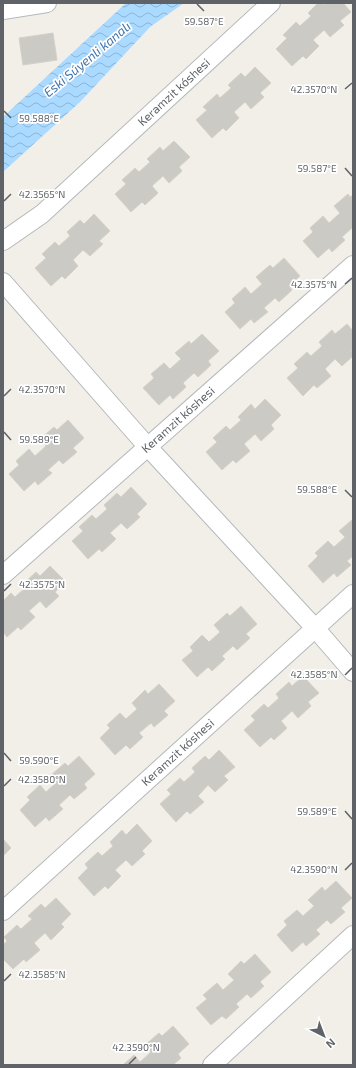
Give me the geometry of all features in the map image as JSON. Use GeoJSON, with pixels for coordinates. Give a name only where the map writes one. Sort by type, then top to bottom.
{"type":"FeatureCollection","features":[{"type":"Feature","properties":{"kind":"street"},"geometry":{"type":"LineString","coordinates":[[3,10],[47,3]]}},
{"type":"Feature","properties":{"kind":"street","name":"Keramzit kóshesi"},"geometry":{"type":"LineString","coordinates":[[3,241],[42,214],[271,3]]}},
{"type":"Feature","properties":{"kind":"street","name":"Keramzit kóshesi"},"geometry":{"type":"LineString","coordinates":[[3,574],[353,265]]}},
{"type":"Feature","properties":{"kind":"street"},"geometry":{"type":"LineString","coordinates":[[3,282],[148,446],[353,672]]}},
{"type":"Feature","properties":{"kind":"street","name":"Keramzit kóshesi"},"geometry":{"type":"LineString","coordinates":[[3,911],[353,594]]}},
{"type":"Feature","properties":{"kind":"street"},"geometry":{"type":"LineString","coordinates":[[212,1065],[353,935]]}},
{"type":"Feature","properties":{"kind":"water","name":"Eski Súyenli kanalı"},"geometry":{"type":"Polygon","coordinates":[[[126,3],[184,3],[150,27],[80,102],[3,172],[3,117],[126,3]]]}},
{"type":"Feature","properties":{"kind":"building"},"geometry":{"type":"Polygon","coordinates":[[[318,3],[323,3],[324,5],[326,3],[343,3],[351,12],[340,21],[344,25],[330,37],[324,30],[313,40],[319,46],[306,59],[303,56],[292,66],[276,49],[287,38],[283,35],[296,22],[300,26],[311,16],[308,13],[318,3]]]}},
{"type":"Feature","properties":{"kind":"building"},"geometry":{"type":"Polygon","coordinates":[[[53,33],[57,60],[23,65],[19,38],[53,33]]]}},
{"type":"Feature","properties":{"kind":"building"},"geometry":{"type":"Polygon","coordinates":[[[255,67],[271,83],[260,93],[264,97],[251,109],[245,102],[234,112],[239,118],[226,131],[223,128],[212,138],[196,120],[207,110],[203,107],[217,94],[220,98],[231,88],[228,85],[241,73],[245,77],[255,67]]]}},
{"type":"Feature","properties":{"kind":"building"},"geometry":{"type":"Polygon","coordinates":[[[174,141],[190,157],[179,167],[182,171],[169,183],[163,176],[152,186],[158,193],[145,205],[142,202],[131,212],[115,194],[126,184],[122,180],[135,168],[139,172],[150,162],[147,159],[160,147],[163,151],[174,141]]]}},
{"type":"Feature","properties":{"kind":"building"},"geometry":{"type":"Polygon","coordinates":[[[348,194],[350,197],[353,195],[353,227],[342,237],[345,240],[332,252],[329,248],[318,258],[303,241],[313,232],[310,228],[323,216],[329,223],[340,213],[334,206],[348,194]]]}},
{"type":"Feature","properties":{"kind":"building"},"geometry":{"type":"Polygon","coordinates":[[[94,214],[110,231],[99,241],[103,244],[90,256],[83,250],[73,260],[78,266],[65,279],[62,276],[51,286],[35,268],[46,258],[42,254],[55,242],[59,246],[70,236],[67,232],[80,220],[84,224],[94,214]]]}},
{"type":"Feature","properties":{"kind":"building"},"geometry":{"type":"Polygon","coordinates":[[[284,258],[300,276],[289,286],[292,290],[279,302],[275,298],[264,308],[268,312],[254,323],[251,319],[240,329],[225,312],[235,303],[232,299],[245,287],[251,294],[262,284],[256,277],[270,265],[273,268],[284,258]]]}},
{"type":"Feature","properties":{"kind":"building"},"geometry":{"type":"Polygon","coordinates":[[[347,324],[353,331],[353,349],[351,351],[353,352],[353,356],[342,366],[335,359],[325,369],[331,376],[317,388],[314,385],[303,396],[287,378],[298,368],[294,364],[307,352],[311,356],[322,346],[319,342],[332,330],[335,334],[347,324]]]}},
{"type":"Feature","properties":{"kind":"building"},"geometry":{"type":"Polygon","coordinates":[[[202,334],[219,351],[208,361],[211,365],[198,377],[194,373],[183,383],[186,387],[173,399],[170,395],[159,405],[143,388],[154,378],[151,374],[164,363],[170,369],[181,359],[175,353],[189,341],[191,344],[202,334]]]}},
{"type":"Feature","properties":{"kind":"building"},"geometry":{"type":"Polygon","coordinates":[[[265,399],[281,415],[271,425],[274,429],[261,441],[255,434],[244,444],[250,451],[236,463],[233,460],[222,470],[206,452],[217,442],[213,438],[226,426],[230,430],[241,420],[238,417],[251,404],[255,409],[265,399]]]}},
{"type":"Feature","properties":{"kind":"building"},"geometry":{"type":"Polygon","coordinates":[[[68,420],[84,438],[73,448],[77,452],[63,464],[59,460],[48,470],[52,473],[38,485],[35,481],[24,491],[9,474],[19,465],[16,461],[29,449],[35,456],[46,446],[40,439],[54,427],[57,430],[68,420]]]}},
{"type":"Feature","properties":{"kind":"building"},"geometry":{"type":"Polygon","coordinates":[[[131,487],[147,504],[137,514],[140,517],[127,529],[121,523],[110,533],[116,539],[102,552],[99,549],[88,559],[72,541],[83,531],[79,527],[92,515],[96,519],[107,509],[104,505],[117,493],[121,497],[131,487]]]}},
{"type":"Feature","properties":{"kind":"building"},"geometry":{"type":"Polygon","coordinates":[[[353,519],[353,556],[347,561],[351,565],[337,577],[334,573],[323,583],[308,566],[318,556],[315,553],[328,541],[334,547],[345,537],[339,531],[353,519]]]}},
{"type":"Feature","properties":{"kind":"building"},"geometry":{"type":"Polygon","coordinates":[[[50,566],[66,582],[55,592],[59,596],[46,608],[40,601],[29,611],[35,617],[21,630],[18,627],[7,637],[3,632],[3,601],[11,593],[15,597],[26,587],[23,584],[36,572],[40,576],[50,566]]]}},
{"type":"Feature","properties":{"kind":"building"},"geometry":{"type":"Polygon","coordinates":[[[241,606],[257,624],[246,634],[250,638],[237,650],[233,646],[222,656],[225,659],[212,671],[208,667],[197,677],[182,660],[193,651],[190,647],[202,635],[209,642],[220,632],[214,625],[227,613],[230,616],[241,606]]]}},
{"type":"Feature","properties":{"kind":"building"},"geometry":{"type":"Polygon","coordinates":[[[303,676],[319,693],[308,702],[311,706],[298,718],[292,711],[281,721],[287,728],[274,740],[271,737],[260,747],[244,730],[255,720],[251,716],[264,704],[268,708],[279,698],[276,694],[289,682],[292,686],[303,676]]]}},
{"type":"Feature","properties":{"kind":"building"},"geometry":{"type":"Polygon","coordinates":[[[159,684],[175,701],[164,711],[168,715],[154,727],[151,723],[139,733],[143,737],[130,749],[126,745],[115,755],[100,738],[110,728],[107,725],[120,713],[126,719],[137,709],[132,703],[145,690],[148,694],[159,684]]]}},
{"type":"Feature","properties":{"kind":"building"},"geometry":{"type":"Polygon","coordinates":[[[219,750],[235,767],[224,776],[228,780],[215,792],[208,785],[198,796],[204,802],[190,814],[187,811],[176,822],[160,804],[171,794],[167,790],[180,778],[184,782],[195,772],[192,768],[205,756],[209,760],[219,750]]]}},
{"type":"Feature","properties":{"kind":"building"},"geometry":{"type":"Polygon","coordinates":[[[79,756],[95,774],[84,784],[87,788],[74,799],[70,795],[59,805],[63,809],[49,821],[46,817],[35,827],[20,810],[30,800],[27,797],[40,785],[46,792],[57,782],[51,775],[65,763],[68,766],[79,756]]]}},
{"type":"Feature","properties":{"kind":"building"},"geometry":{"type":"Polygon","coordinates":[[[137,824],[152,841],[142,851],[145,854],[132,866],[126,860],[115,870],[121,876],[108,889],[105,886],[94,896],[78,878],[88,868],[85,864],[98,852],[102,856],[113,846],[110,842],[122,830],[126,835],[137,824]]]}},
{"type":"Feature","properties":{"kind":"building"},"geometry":{"type":"Polygon","coordinates":[[[3,839],[11,848],[3,856],[3,839]]]}},
{"type":"Feature","properties":{"kind":"building"},"geometry":{"type":"Polygon","coordinates":[[[336,881],[352,898],[341,908],[345,912],[331,924],[327,920],[316,930],[320,934],[306,946],[303,942],[292,952],[277,935],[287,925],[284,921],[297,910],[303,916],[314,906],[308,900],[322,887],[325,891],[336,881]]]}},
{"type":"Feature","properties":{"kind":"building"},"geometry":{"type":"Polygon","coordinates":[[[56,898],[71,914],[61,924],[64,927],[51,940],[45,933],[34,943],[40,950],[26,962],[24,959],[13,969],[3,959],[3,945],[7,941],[4,937],[17,925],[21,929],[32,919],[28,916],[41,904],[45,908],[56,898]]]}},
{"type":"Feature","properties":{"kind":"building"},"geometry":{"type":"Polygon","coordinates":[[[255,954],[271,972],[260,982],[264,986],[251,998],[247,994],[236,1004],[239,1007],[226,1019],[222,1016],[211,1025],[196,1008],[207,999],[203,995],[217,983],[223,990],[234,980],[228,974],[241,961],[244,964],[255,954]]]}},
{"type":"Feature","properties":{"kind":"building"},"geometry":{"type":"Polygon","coordinates":[[[173,1026],[189,1044],[178,1054],[181,1058],[173,1065],[123,1065],[134,1055],[140,1062],[151,1052],[145,1045],[159,1033],[162,1036],[173,1026]]]}}]}
